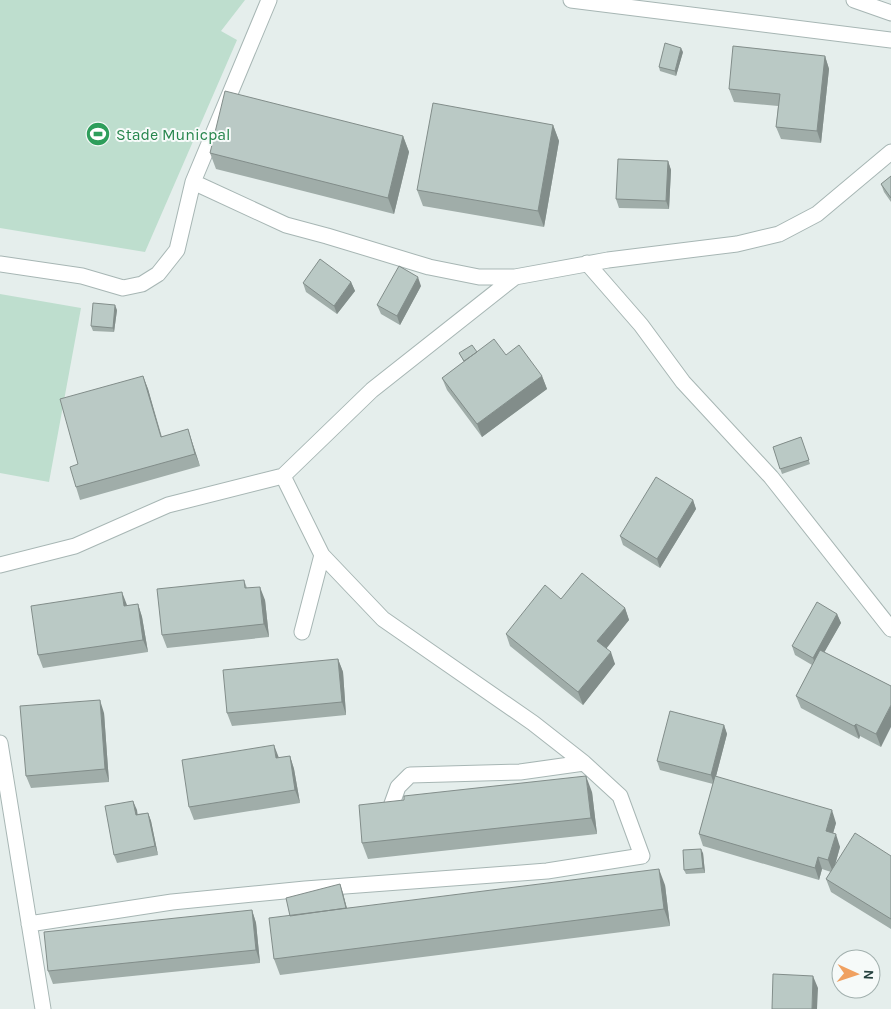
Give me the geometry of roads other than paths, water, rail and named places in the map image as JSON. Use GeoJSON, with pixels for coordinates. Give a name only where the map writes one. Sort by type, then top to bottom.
{"type":"FeatureCollection","features":[{"type":"Feature","properties":{"kind":"street"},"geometry":{"type":"LineString","coordinates":[[0,264],[82,276],[122,288],[142,284],[158,274],[176,250],[193,182],[269,0]]}},
{"type":"Feature","properties":{"kind":"street"},"geometry":{"type":"LineString","coordinates":[[571,0],[891,40]]}},
{"type":"Feature","properties":{"kind":"street"},"geometry":{"type":"LineString","coordinates":[[854,0],[891,13]]}},
{"type":"Feature","properties":{"kind":"street"},"geometry":{"type":"LineString","coordinates":[[193,182],[286,225],[429,267],[479,277],[515,277],[587,263],[737,244],[779,234],[817,214],[891,152]]}},
{"type":"Feature","properties":{"kind":"street"},"geometry":{"type":"LineString","coordinates":[[587,263],[641,325],[683,382],[771,477],[891,629]]}},
{"type":"Feature","properties":{"kind":"street"},"geometry":{"type":"LineString","coordinates":[[0,566],[75,546],[168,505],[283,476],[372,390],[515,277]]}},
{"type":"Feature","properties":{"kind":"street"},"geometry":{"type":"LineString","coordinates":[[29,924],[172,902],[341,886],[547,871],[642,856],[620,796],[584,763],[533,723],[383,619],[322,555],[283,476]]}},
{"type":"Feature","properties":{"kind":"street"},"geometry":{"type":"LineString","coordinates":[[302,632],[322,555]]}},
{"type":"Feature","properties":{"kind":"street"},"geometry":{"type":"LineString","coordinates":[[0,744],[5,813],[29,924],[43,1009]]}},
{"type":"Feature","properties":{"kind":"street"},"geometry":{"type":"LineString","coordinates":[[389,812],[398,787],[410,775],[520,772],[584,763]]}},
{"type":"Feature","properties":{"kind":"place","name":"Stade Municpal"},"geometry":{"type":"Point","coordinates":[98,134]}}]}
